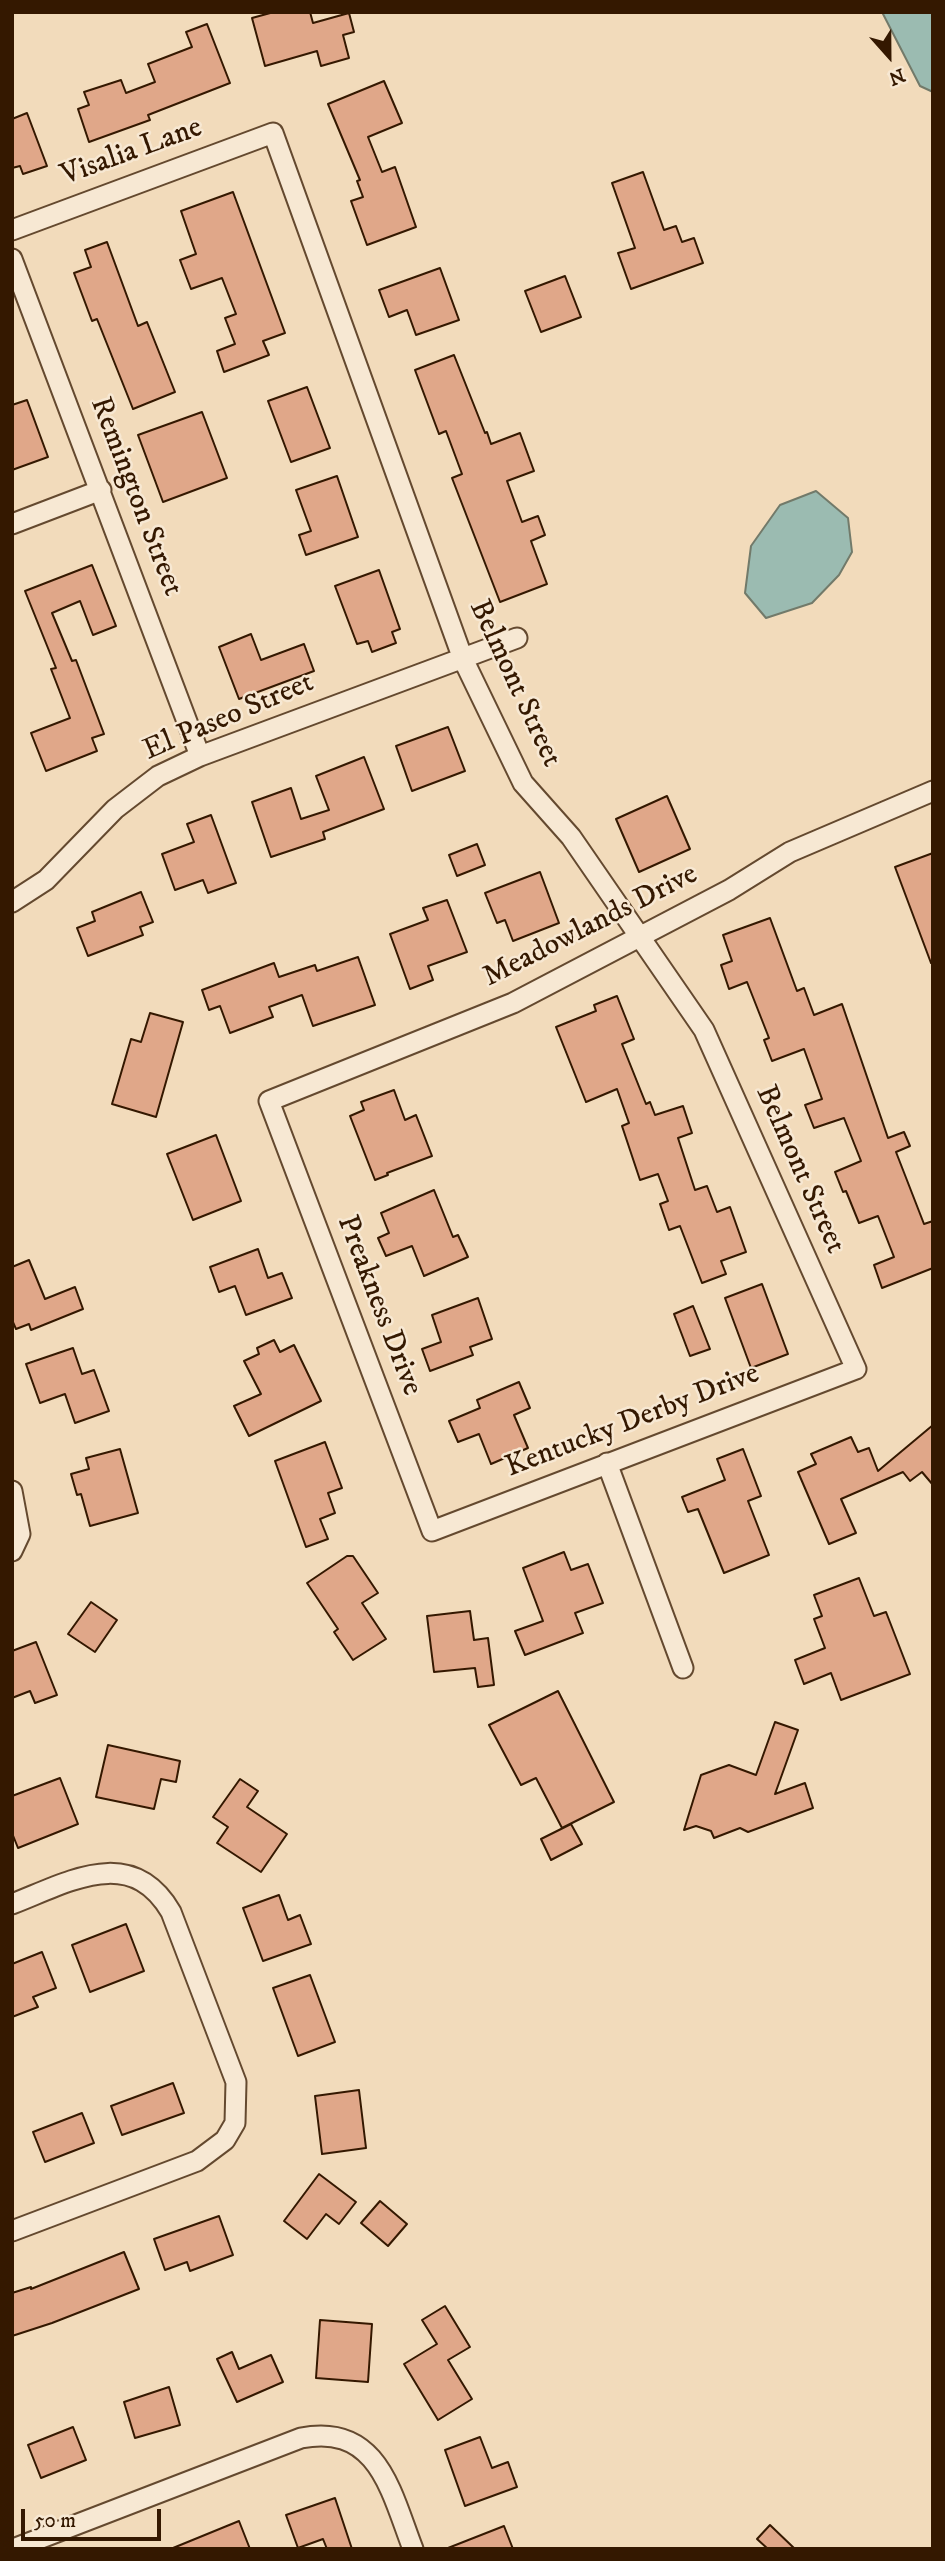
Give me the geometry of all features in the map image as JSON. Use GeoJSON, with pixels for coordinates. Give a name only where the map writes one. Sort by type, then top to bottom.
{"type":"FeatureCollection","features":[{"type":"Feature","properties":{"kind":"street","name":"Visalia Lane"},"geometry":{"type":"LineString","coordinates":[[12,230],[273,133]]}},
{"type":"Feature","properties":{"kind":"street","name":"Belmont Street"},"geometry":{"type":"LineString","coordinates":[[273,133],[463,659],[523,783],[571,837],[704,1030],[856,1369]]}},
{"type":"Feature","properties":{"kind":"street","name":"Remington Street"},"geometry":{"type":"LineString","coordinates":[[12,259],[200,756]]}},
{"type":"Feature","properties":{"kind":"street"},"geometry":{"type":"LineString","coordinates":[[12,524],[101,490]]}},
{"type":"Feature","properties":{"kind":"street","name":"El Paseo Street"},"geometry":{"type":"LineString","coordinates":[[12,902],[46,880],[115,809],[158,776],[200,756],[517,638]]}},
{"type":"Feature","properties":{"kind":"street","name":"Meadowlands Drive"},"geometry":{"type":"LineString","coordinates":[[269,1101],[513,1003],[729,890],[790,852],[824,840],[933,791]]}},
{"type":"Feature","properties":{"kind":"street","name":"Preakness Drive"},"geometry":{"type":"LineString","coordinates":[[269,1101],[432,1531]]}},
{"type":"Feature","properties":{"kind":"street","name":"Kentucky Derby Drive"},"geometry":{"type":"LineString","coordinates":[[432,1531],[856,1369]]}},
{"type":"Feature","properties":{"kind":"street"},"geometry":{"type":"LineString","coordinates":[[607,1463],[683,1668]]}},
{"type":"Feature","properties":{"kind":"street"},"geometry":{"type":"LineString","coordinates":[[12,1491],[20,1534],[12,1551]]}},
{"type":"Feature","properties":{"kind":"street"},"geometry":{"type":"LineString","coordinates":[[12,1904],[92,1873],[129,1875],[150,1885],[171,1912],[236,2082],[235,2123],[225,2140],[213,2151],[197,2161],[12,2231]]}},
{"type":"Feature","properties":{"kind":"street"},"geometry":{"type":"LineString","coordinates":[[13,2549],[301,2438],[319,2435],[339,2437],[359,2446],[372,2457],[384,2476],[413,2549]]}},
{"type":"Feature","properties":{"kind":"water"},"geometry":{"type":"Polygon","coordinates":[[[882,12],[933,12],[933,92],[920,86],[882,12]]]}},
{"type":"Feature","properties":{"kind":"water"},"geometry":{"type":"Polygon","coordinates":[[[816,491],[848,518],[852,552],[839,575],[812,603],[766,618],[745,593],[751,546],[780,505],[816,491]]]}},
{"type":"Feature","properties":{"kind":"building"},"geometry":{"type":"Polygon","coordinates":[[[274,12],[310,12],[313,23],[349,13],[354,32],[343,35],[349,58],[321,66],[317,51],[265,66],[252,18],[274,12]]]}},
{"type":"Feature","properties":{"kind":"building"},"geometry":{"type":"Polygon","coordinates":[[[207,24],[230,83],[148,115],[150,120],[89,142],[78,109],[89,105],[84,92],[121,80],[126,93],[155,82],[148,64],[192,47],[186,32],[207,24]]]}},
{"type":"Feature","properties":{"kind":"building"},"geometry":{"type":"Polygon","coordinates":[[[384,81],[402,123],[368,137],[382,172],[395,167],[416,227],[367,245],[351,201],[363,197],[357,181],[360,180],[328,104],[384,81]]]}},
{"type":"Feature","properties":{"kind":"building"},"geometry":{"type":"Polygon","coordinates":[[[27,113],[47,166],[23,174],[20,166],[12,168],[12,119],[27,113]]]}},
{"type":"Feature","properties":{"kind":"building"},"geometry":{"type":"Polygon","coordinates":[[[643,172],[664,230],[676,226],[682,242],[694,238],[703,263],[631,289],[618,253],[635,248],[612,183],[643,172]]]}},
{"type":"Feature","properties":{"kind":"building"},"geometry":{"type":"Polygon","coordinates":[[[233,192],[285,333],[263,341],[269,355],[224,372],[217,351],[235,344],[225,318],[236,314],[222,278],[191,289],[180,260],[196,254],[181,211],[233,192]]]}},
{"type":"Feature","properties":{"kind":"building"},"geometry":{"type":"Polygon","coordinates":[[[107,242],[138,326],[147,322],[175,392],[133,409],[97,319],[92,321],[74,273],[91,267],[85,250],[107,242]]]}},
{"type":"Feature","properties":{"kind":"building"},"geometry":{"type":"Polygon","coordinates":[[[440,268],[459,320],[416,335],[407,310],[389,317],[379,290],[440,268]]]}},
{"type":"Feature","properties":{"kind":"building"},"geometry":{"type":"Polygon","coordinates":[[[565,276],[581,317],[541,332],[525,291],[565,276]]]}},
{"type":"Feature","properties":{"kind":"building"},"geometry":{"type":"Polygon","coordinates":[[[454,355],[491,444],[520,433],[534,471],[507,481],[522,522],[538,516],[545,535],[531,541],[547,584],[500,602],[452,478],[462,474],[446,431],[439,434],[415,370],[454,355]]]}},
{"type":"Feature","properties":{"kind":"building"},"geometry":{"type":"Polygon","coordinates":[[[307,387],[330,448],[291,462],[268,401],[307,387]]]}},
{"type":"Feature","properties":{"kind":"building"},"geometry":{"type":"Polygon","coordinates":[[[27,400],[48,457],[12,470],[12,405],[27,400]]]}},
{"type":"Feature","properties":{"kind":"building"},"geometry":{"type":"Polygon","coordinates":[[[202,412],[227,478],[163,502],[138,435],[202,412]]]}},
{"type":"Feature","properties":{"kind":"building"},"geometry":{"type":"Polygon","coordinates":[[[337,476],[358,537],[306,555],[299,535],[311,531],[296,490],[337,476]]]}},
{"type":"Feature","properties":{"kind":"building"},"geometry":{"type":"Polygon","coordinates":[[[92,565],[116,626],[93,635],[80,601],[52,613],[72,661],[76,660],[104,734],[92,738],[97,751],[46,771],[31,733],[70,718],[51,669],[56,668],[25,591],[92,565]]]}},
{"type":"Feature","properties":{"kind":"building"},"geometry":{"type":"Polygon","coordinates":[[[379,570],[400,629],[392,632],[396,643],[372,652],[368,641],[357,644],[335,586],[379,570]]]}},
{"type":"Feature","properties":{"kind":"building"},"geometry":{"type":"Polygon","coordinates":[[[251,634],[261,660],[304,644],[314,671],[239,699],[219,647],[251,634]]]}},
{"type":"Feature","properties":{"kind":"building"},"geometry":{"type":"Polygon","coordinates":[[[448,727],[465,771],[412,791],[396,746],[448,727]]]}},
{"type":"Feature","properties":{"kind":"building"},"geometry":{"type":"Polygon","coordinates":[[[364,757],[384,809],[323,832],[325,839],[271,857],[252,802],[291,788],[301,819],[329,810],[316,776],[364,757]]]}},
{"type":"Feature","properties":{"kind":"building"},"geometry":{"type":"Polygon","coordinates":[[[667,796],[690,849],[639,872],[616,819],[667,796]]]}},
{"type":"Feature","properties":{"kind":"building"},"geometry":{"type":"Polygon","coordinates":[[[211,815],[236,883],[208,893],[203,880],[175,890],[162,854],[194,842],[187,824],[211,815]]]}},
{"type":"Feature","properties":{"kind":"building"},"geometry":{"type":"Polygon","coordinates":[[[477,844],[485,865],[457,876],[449,855],[477,844]]]}},
{"type":"Feature","properties":{"kind":"building"},"geometry":{"type":"Polygon","coordinates":[[[933,853],[933,962],[931,963],[895,867],[933,853]]]}},
{"type":"Feature","properties":{"kind":"building"},"geometry":{"type":"Polygon","coordinates":[[[540,872],[559,923],[513,941],[505,920],[497,923],[485,893],[540,872]]]}},
{"type":"Feature","properties":{"kind":"building"},"geometry":{"type":"Polygon","coordinates":[[[141,892],[153,922],[140,927],[143,935],[88,956],[77,928],[95,921],[92,912],[141,892]]]}},
{"type":"Feature","properties":{"kind":"building"},"geometry":{"type":"Polygon","coordinates":[[[447,900],[467,952],[428,966],[433,980],[410,989],[390,934],[428,920],[423,908],[447,900]]]}},
{"type":"Feature","properties":{"kind":"building"},"geometry":{"type":"Polygon","coordinates":[[[770,918],[797,991],[804,988],[814,1015],[842,1004],[888,1138],[904,1132],[910,1146],[896,1152],[924,1224],[933,1221],[933,1268],[882,1288],[874,1265],[894,1257],[878,1216],[859,1223],[835,1172],[861,1161],[844,1118],[814,1128],[805,1105],[822,1099],[804,1049],[772,1061],[764,1040],[769,1038],[747,982],[729,989],[721,965],[732,961],[723,935],[770,918]]]}},
{"type":"Feature","properties":{"kind":"building"},"geometry":{"type":"Polygon","coordinates":[[[358,957],[375,1005],[313,1026],[302,995],[269,1007],[273,1017],[230,1033],[220,1006],[209,1010],[202,990],[274,963],[279,977],[315,965],[317,971],[358,957]]]}},
{"type":"Feature","properties":{"kind":"building"},"geometry":{"type":"Polygon","coordinates":[[[617,996],[634,1039],[622,1044],[646,1104],[650,1102],[655,1115],[683,1106],[692,1133],[678,1138],[695,1190],[707,1186],[717,1212],[730,1207],[746,1252],[721,1261],[726,1274],[702,1283],[680,1226],[669,1230],[660,1204],[668,1201],[658,1174],[640,1180],[622,1126],[629,1123],[617,1089],[586,1102],[556,1027],[596,1011],[594,1005],[617,996]]]}},
{"type":"Feature","properties":{"kind":"building"},"geometry":{"type":"Polygon","coordinates":[[[150,1013],[183,1022],[156,1117],[112,1104],[131,1039],[141,1042],[150,1013]]]}},
{"type":"Feature","properties":{"kind":"building"},"geometry":{"type":"Polygon","coordinates":[[[394,1090],[405,1120],[416,1115],[432,1156],[375,1180],[350,1116],[364,1110],[361,1102],[394,1090]]]}},
{"type":"Feature","properties":{"kind":"building"},"geometry":{"type":"Polygon","coordinates":[[[216,1135],[241,1201],[193,1220],[167,1154],[216,1135]]]}},
{"type":"Feature","properties":{"kind":"building"},"geometry":{"type":"Polygon","coordinates":[[[434,1190],[453,1237],[458,1235],[468,1257],[424,1276],[412,1246],[386,1256],[378,1238],[389,1233],[381,1213],[434,1190]]]}},
{"type":"Feature","properties":{"kind":"building"},"geometry":{"type":"Polygon","coordinates":[[[258,1249],[268,1278],[282,1273],[292,1298],[246,1315],[235,1286],[219,1292],[210,1267],[258,1249]]]}},
{"type":"Feature","properties":{"kind":"building"},"geometry":{"type":"Polygon","coordinates":[[[29,1260],[45,1299],[75,1287],[83,1309],[31,1330],[29,1324],[16,1329],[12,1320],[12,1267],[29,1260]]]}},
{"type":"Feature","properties":{"kind":"building"},"geometry":{"type":"Polygon","coordinates":[[[762,1284],[788,1354],[751,1368],[725,1298],[762,1284]]]}},
{"type":"Feature","properties":{"kind":"building"},"geometry":{"type":"Polygon","coordinates":[[[478,1298],[492,1339],[470,1347],[473,1355],[430,1371],[422,1349],[441,1342],[432,1315],[478,1298]]]}},
{"type":"Feature","properties":{"kind":"building"},"geometry":{"type":"Polygon","coordinates":[[[693,1306],[710,1349],[690,1356],[674,1314],[693,1306]]]}},
{"type":"Feature","properties":{"kind":"building"},"geometry":{"type":"Polygon","coordinates":[[[274,1340],[280,1352],[294,1345],[321,1401],[249,1436],[234,1406],[261,1394],[244,1361],[259,1354],[257,1348],[274,1340]]]}},
{"type":"Feature","properties":{"kind":"building"},"geometry":{"type":"Polygon","coordinates":[[[73,1348],[82,1374],[94,1370],[109,1411],[75,1423],[65,1394],[40,1403],[26,1364],[73,1348]]]}},
{"type":"Feature","properties":{"kind":"building"},"geometry":{"type":"Polygon","coordinates":[[[519,1382],[530,1408],[514,1415],[528,1448],[491,1464],[479,1434],[458,1442],[449,1421],[480,1408],[477,1400],[519,1382]]]}},
{"type":"Feature","properties":{"kind":"building"},"geometry":{"type":"Polygon","coordinates":[[[933,1425],[933,1485],[922,1472],[910,1481],[903,1472],[841,1499],[856,1533],[829,1544],[798,1472],[816,1464],[811,1454],[851,1437],[858,1452],[869,1448],[878,1471],[933,1425]]]}},
{"type":"Feature","properties":{"kind":"building"},"geometry":{"type":"Polygon","coordinates":[[[325,1442],[342,1488],[328,1493],[335,1513],[320,1519],[328,1539],[306,1547],[275,1461],[325,1442]]]}},
{"type":"Feature","properties":{"kind":"building"},"geometry":{"type":"Polygon","coordinates":[[[120,1449],[138,1513],[90,1526],[81,1494],[77,1495],[71,1474],[89,1469],[86,1458],[120,1449]]]}},
{"type":"Feature","properties":{"kind":"building"},"geometry":{"type":"Polygon","coordinates":[[[743,1449],[761,1496],[748,1501],[769,1555],[724,1573],[698,1509],[688,1512],[682,1497],[725,1480],[717,1459],[743,1449]]]}},
{"type":"Feature","properties":{"kind":"building"},"geometry":{"type":"Polygon","coordinates":[[[564,1552],[571,1570],[588,1564],[603,1603],[575,1613],[583,1633],[525,1655],[515,1631],[543,1621],[523,1568],[564,1552]]]}},
{"type":"Feature","properties":{"kind":"building"},"geometry":{"type":"Polygon","coordinates":[[[347,1556],[353,1556],[378,1593],[362,1603],[386,1639],[353,1660],[334,1632],[338,1629],[307,1583],[347,1556]]]}},
{"type":"Feature","properties":{"kind":"building"},"geometry":{"type":"Polygon","coordinates":[[[859,1578],[874,1616],[886,1612],[910,1674],[841,1700],[831,1673],[804,1684],[795,1660],[825,1648],[814,1619],[822,1616],[814,1595],[859,1578]]]}},
{"type":"Feature","properties":{"kind":"building"},"geometry":{"type":"Polygon","coordinates":[[[91,1602],[117,1620],[95,1652],[68,1634],[91,1602]]]}},
{"type":"Feature","properties":{"kind":"building"},"geometry":{"type":"Polygon","coordinates":[[[470,1611],[474,1640],[488,1638],[494,1685],[478,1687],[475,1668],[434,1672],[427,1616],[470,1611]]]}},
{"type":"Feature","properties":{"kind":"building"},"geometry":{"type":"Polygon","coordinates":[[[36,1642],[57,1695],[35,1703],[30,1691],[12,1698],[12,1651],[36,1642]]]}},
{"type":"Feature","properties":{"kind":"building"},"geometry":{"type":"Polygon","coordinates":[[[558,1691],[614,1802],[562,1828],[536,1778],[521,1785],[489,1725],[558,1691]]]}},
{"type":"Feature","properties":{"kind":"building"},"geometry":{"type":"Polygon","coordinates":[[[775,1722],[798,1730],[775,1794],[805,1783],[813,1808],[748,1832],[740,1828],[714,1838],[711,1831],[696,1826],[684,1830],[701,1775],[729,1765],[756,1775],[775,1722]]]}},
{"type":"Feature","properties":{"kind":"building"},"geometry":{"type":"Polygon","coordinates":[[[108,1745],[180,1761],[176,1782],[161,1779],[154,1809],[96,1797],[108,1745]]]}},
{"type":"Feature","properties":{"kind":"building"},"geometry":{"type":"Polygon","coordinates":[[[60,1778],[78,1824],[18,1848],[12,1833],[12,1796],[60,1778]]]}},
{"type":"Feature","properties":{"kind":"building"},"geometry":{"type":"Polygon","coordinates":[[[240,1779],[258,1791],[247,1807],[287,1834],[261,1872],[217,1843],[228,1827],[213,1817],[240,1779]]]}},
{"type":"Feature","properties":{"kind":"building"},"geometry":{"type":"Polygon","coordinates":[[[571,1824],[582,1844],[551,1860],[541,1839],[571,1824]]]}},
{"type":"Feature","properties":{"kind":"building"},"geometry":{"type":"Polygon","coordinates":[[[279,1895],[288,1920],[300,1915],[311,1944],[263,1961],[243,1908],[279,1895]]]}},
{"type":"Feature","properties":{"kind":"building"},"geometry":{"type":"Polygon","coordinates":[[[126,1924],[144,1971],[90,1992],[72,1945],[126,1924]]]}},
{"type":"Feature","properties":{"kind":"building"},"geometry":{"type":"Polygon","coordinates":[[[42,1952],[56,1988],[33,1997],[38,2007],[12,2017],[12,1964],[42,1952]]]}},
{"type":"Feature","properties":{"kind":"building"},"geometry":{"type":"Polygon","coordinates":[[[310,1975],[335,2042],[298,2056],[273,1988],[310,1975]]]}},
{"type":"Feature","properties":{"kind":"building"},"geometry":{"type":"Polygon","coordinates":[[[173,2083],[184,2113],[122,2135],[111,2106],[173,2083]]]}},
{"type":"Feature","properties":{"kind":"building"},"geometry":{"type":"Polygon","coordinates":[[[359,2090],[366,2148],[322,2154],[315,2096],[359,2090]]]}},
{"type":"Feature","properties":{"kind":"building"},"geometry":{"type":"Polygon","coordinates":[[[82,2113],[94,2143],[45,2162],[33,2132],[82,2113]]]}},
{"type":"Feature","properties":{"kind":"building"},"geometry":{"type":"Polygon","coordinates":[[[319,2174],[356,2202],[339,2224],[326,2214],[307,2239],[284,2221],[319,2174]]]}},
{"type":"Feature","properties":{"kind":"building"},"geometry":{"type":"Polygon","coordinates":[[[380,2201],[407,2224],[388,2246],[361,2223],[380,2201]]]}},
{"type":"Feature","properties":{"kind":"building"},"geometry":{"type":"Polygon","coordinates":[[[219,2216],[233,2255],[190,2271],[187,2262],[165,2270],[154,2239],[219,2216]]]}},
{"type":"Feature","properties":{"kind":"building"},"geometry":{"type":"Polygon","coordinates":[[[124,2252],[139,2289],[12,2336],[12,2293],[31,2289],[124,2252]]]}},
{"type":"Feature","properties":{"kind":"building"},"geometry":{"type":"Polygon","coordinates":[[[445,2306],[470,2347],[448,2360],[472,2399],[438,2420],[404,2364],[437,2344],[422,2320],[445,2306]]]}},
{"type":"Feature","properties":{"kind":"building"},"geometry":{"type":"Polygon","coordinates":[[[320,2320],[372,2324],[368,2382],[316,2378],[320,2320]]]}},
{"type":"Feature","properties":{"kind":"building"},"geometry":{"type":"Polygon","coordinates":[[[232,2352],[239,2369],[271,2355],[283,2382],[237,2402],[217,2359],[232,2352]]]}},
{"type":"Feature","properties":{"kind":"building"},"geometry":{"type":"Polygon","coordinates":[[[169,2387],[180,2425],[135,2438],[124,2402],[169,2387]]]}},
{"type":"Feature","properties":{"kind":"building"},"geometry":{"type":"Polygon","coordinates":[[[73,2427],[86,2460],[41,2478],[28,2445],[73,2427]]]}},
{"type":"Feature","properties":{"kind":"building"},"geometry":{"type":"Polygon","coordinates":[[[480,2437],[492,2468],[508,2462],[517,2487],[465,2506],[445,2450],[480,2437]]]}},
{"type":"Feature","properties":{"kind":"building"},"geometry":{"type":"Polygon","coordinates":[[[335,2498],[352,2549],[327,2549],[323,2539],[298,2548],[286,2515],[335,2498]]]}},
{"type":"Feature","properties":{"kind":"building"},"geometry":{"type":"Polygon","coordinates":[[[239,2521],[250,2549],[173,2549],[173,2548],[239,2521]]]}},
{"type":"Feature","properties":{"kind":"building"},"geometry":{"type":"Polygon","coordinates":[[[770,2525],[795,2549],[768,2549],[757,2539],[770,2525]]]}},
{"type":"Feature","properties":{"kind":"building"},"geometry":{"type":"Polygon","coordinates":[[[504,2526],[513,2549],[448,2549],[448,2548],[504,2526]]]}}]}
